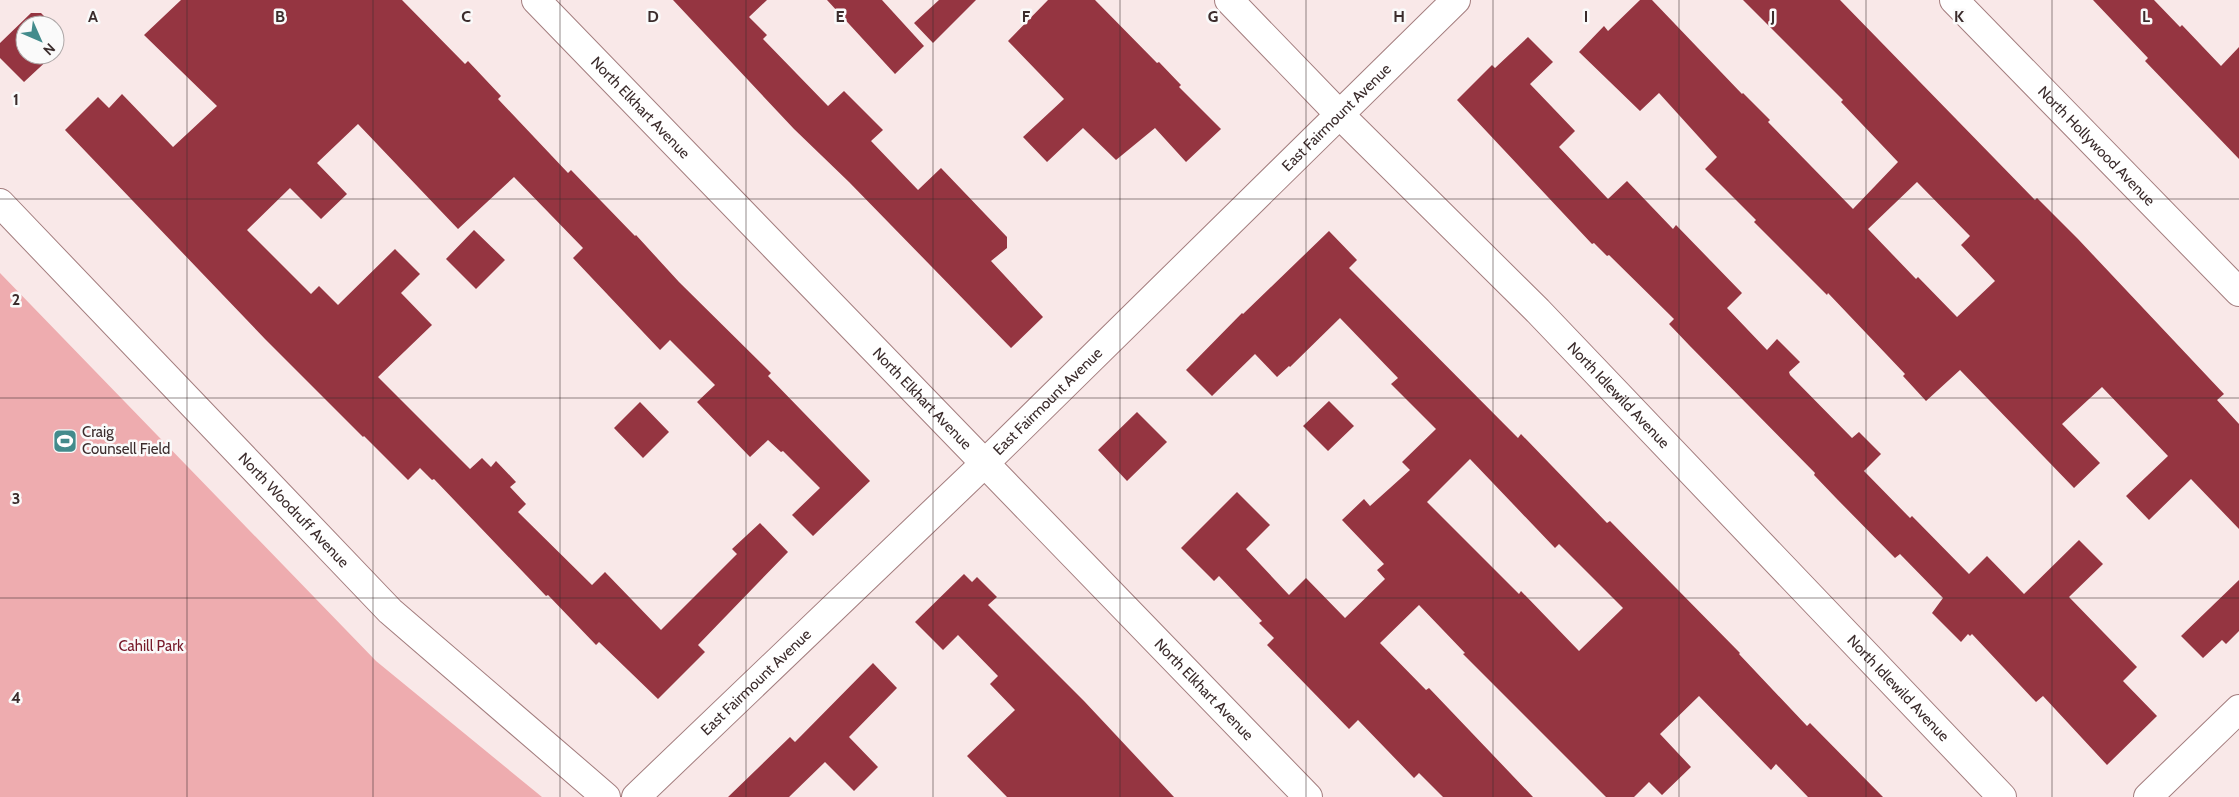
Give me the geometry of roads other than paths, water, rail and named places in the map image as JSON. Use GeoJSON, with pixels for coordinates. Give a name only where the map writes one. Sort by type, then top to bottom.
{"type":"FeatureCollection","features":[{"type":"Feature","properties":{"kind":"street","name":"North Elkhart Avenue"},"geometry":{"type":"LineString","coordinates":[[536,0],[1308,797]]}},
{"type":"Feature","properties":{"kind":"street","name":"North Idlewild Avenue"},"geometry":{"type":"LineString","coordinates":[[1229,0],[1339,114],[1538,312],[2002,797]]}},
{"type":"Feature","properties":{"kind":"street","name":"East Fairmount Avenue"},"geometry":{"type":"LineString","coordinates":[[636,797],[985,463],[1456,0]]}},
{"type":"Feature","properties":{"kind":"street","name":"North Hollywood Avenue"},"geometry":{"type":"LineString","coordinates":[[1954,0],[2239,292]]}},
{"type":"Feature","properties":{"kind":"street","name":"North Woodruff Avenue"},"geometry":{"type":"LineString","coordinates":[[0,203],[390,612],[606,797]]}},
{"type":"Feature","properties":{"kind":"street"},"geometry":{"type":"LineString","coordinates":[[2148,797],[2239,709]]}},
{"type":"Feature","properties":{"kind":"place","name":"Craig Counsell Field"},"geometry":{"type":"Point","coordinates":[65,441]}},
{"type":"Feature","properties":{"kind":"park label","name":"Cahill Park"},"geometry":{"type":"Point","coordinates":[151,646]}}]}
